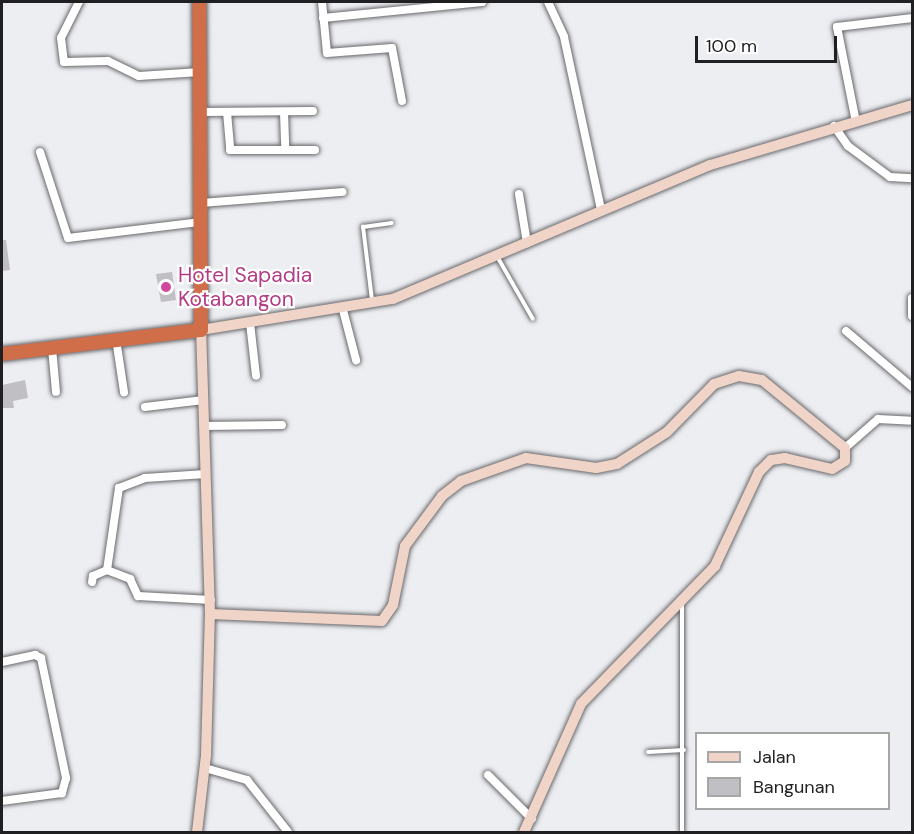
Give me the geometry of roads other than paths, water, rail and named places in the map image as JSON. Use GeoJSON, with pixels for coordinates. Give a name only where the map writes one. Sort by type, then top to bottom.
{"type":"FeatureCollection","features":[{"type":"Feature","properties":{"kind":"highway"},"geometry":{"type":"LineString","coordinates":[[2,354],[201,330],[203,112],[199,2]]}},
{"type":"Feature","properties":{"kind":"street"},"geometry":{"type":"LineString","coordinates":[[79,2],[60,42],[64,62],[108,61],[139,76],[202,71]]}},
{"type":"Feature","properties":{"kind":"street"},"geometry":{"type":"LineString","coordinates":[[322,2],[327,52],[392,48],[402,101]]}},
{"type":"Feature","properties":{"kind":"street"},"geometry":{"type":"LineString","coordinates":[[323,18],[482,2]]}},
{"type":"Feature","properties":{"kind":"street"},"geometry":{"type":"LineString","coordinates":[[548,2],[564,37],[601,210]]}},
{"type":"Feature","properties":{"kind":"street"},"geometry":{"type":"LineString","coordinates":[[856,122],[837,27],[912,18]]}},
{"type":"Feature","properties":{"kind":"street"},"geometry":{"type":"LineString","coordinates":[[196,832],[205,768],[210,614],[201,330],[372,305],[497,257],[601,210],[710,165],[834,126],[856,122],[912,105]]}},
{"type":"Feature","properties":{"kind":"street"},"geometry":{"type":"LineString","coordinates":[[203,112],[313,111]]}},
{"type":"Feature","properties":{"kind":"street"},"geometry":{"type":"LineString","coordinates":[[227,112],[230,150],[315,150]]}},
{"type":"Feature","properties":{"kind":"street"},"geometry":{"type":"LineString","coordinates":[[284,112],[285,150]]}},
{"type":"Feature","properties":{"kind":"street"},"geometry":{"type":"LineString","coordinates":[[834,126],[848,146],[890,177],[912,178]]}},
{"type":"Feature","properties":{"kind":"street"},"geometry":{"type":"LineString","coordinates":[[40,152],[68,238],[201,222]]}},
{"type":"Feature","properties":{"kind":"street"},"geometry":{"type":"LineString","coordinates":[[202,203],[342,192]]}},
{"type":"Feature","properties":{"kind":"street"},"geometry":{"type":"LineString","coordinates":[[519,194],[527,243]]}},
{"type":"Feature","properties":{"kind":"street"},"geometry":{"type":"LineString","coordinates":[[912,298],[912,316]]}},
{"type":"Feature","properties":{"kind":"street"},"geometry":{"type":"LineString","coordinates":[[343,310],[356,360]]}},
{"type":"Feature","properties":{"kind":"street"},"geometry":{"type":"LineString","coordinates":[[250,323],[256,376]]}},
{"type":"Feature","properties":{"kind":"street"},"geometry":{"type":"LineString","coordinates":[[846,331],[912,387]]}},
{"type":"Feature","properties":{"kind":"street"},"geometry":{"type":"LineString","coordinates":[[116,339],[124,392]]}},
{"type":"Feature","properties":{"kind":"street"},"geometry":{"type":"LineString","coordinates":[[52,348],[56,392]]}},
{"type":"Feature","properties":{"kind":"street"},"geometry":{"type":"LineString","coordinates":[[210,614],[382,621],[393,605],[405,546],[452,487],[526,458],[596,468],[617,464],[667,432],[714,384],[732,377],[768,383],[845,448]]}},
{"type":"Feature","properties":{"kind":"street"},"geometry":{"type":"LineString","coordinates":[[145,407],[204,400]]}},
{"type":"Feature","properties":{"kind":"street"},"geometry":{"type":"LineString","coordinates":[[524,832],[532,819],[587,695],[682,604],[728,545],[767,464],[789,458],[832,469],[845,461],[845,448],[878,419],[912,421]]}},
{"type":"Feature","properties":{"kind":"street"},"geometry":{"type":"LineString","coordinates":[[204,426],[282,425]]}},
{"type":"Feature","properties":{"kind":"street"},"geometry":{"type":"LineString","coordinates":[[107,570],[119,488],[135,479],[206,474]]}},
{"type":"Feature","properties":{"kind":"street"},"geometry":{"type":"LineString","coordinates":[[92,582],[93,576],[107,570],[130,579],[138,596],[210,600]]}},
{"type":"Feature","properties":{"kind":"street"},"geometry":{"type":"LineString","coordinates":[[2,662],[35,655],[41,658],[66,778],[62,793],[2,801]]}},
{"type":"Feature","properties":{"kind":"street"},"geometry":{"type":"LineString","coordinates":[[205,768],[247,780],[288,832]]}},
{"type":"Feature","properties":{"kind":"street"},"geometry":{"type":"LineString","coordinates":[[488,775],[532,819]]}},
{"type":"Feature","properties":{"kind":"lane"},"geometry":{"type":"LineString","coordinates":[[372,305],[363,227],[392,223]]}},
{"type":"Feature","properties":{"kind":"lane"},"geometry":{"type":"LineString","coordinates":[[497,257],[533,319]]}},
{"type":"Feature","properties":{"kind":"lane"},"geometry":{"type":"LineString","coordinates":[[682,604],[684,750],[682,832]]}},
{"type":"Feature","properties":{"kind":"lane"},"geometry":{"type":"LineString","coordinates":[[648,752],[684,750]]}},
{"type":"Feature","properties":{"kind":"place","name":"Hotel Sapadia Kotabangon"},"geometry":{"type":"Point","coordinates":[166,287]}}]}
